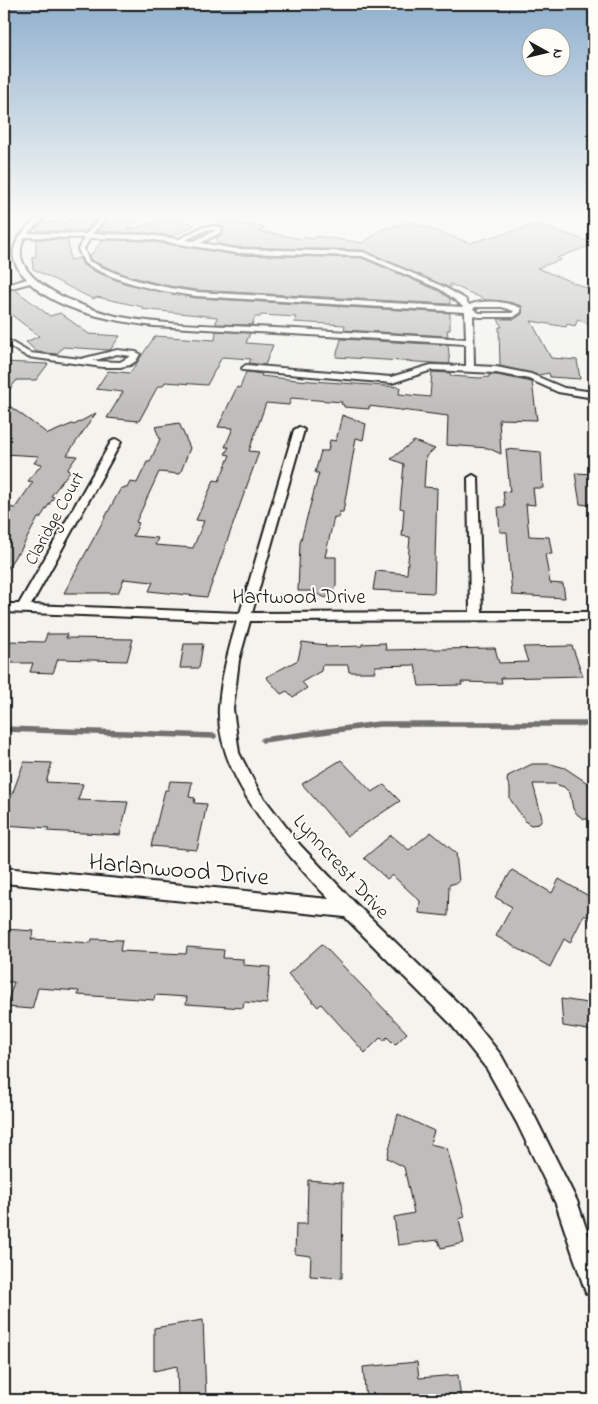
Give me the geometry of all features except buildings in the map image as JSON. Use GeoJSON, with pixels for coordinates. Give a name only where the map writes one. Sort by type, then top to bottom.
{"type":"FeatureCollection","features":[{"type":"Feature","properties":{"kind":"street"},"geometry":{"type":"LineString","coordinates":[[4,288],[27,282]]}},
{"type":"Feature","properties":{"kind":"street"},"geometry":{"type":"LineString","coordinates":[[33,282],[48,294],[82,308],[123,319],[182,325],[469,342]]}},
{"type":"Feature","properties":{"kind":"street"},"geometry":{"type":"LineString","coordinates":[[130,282],[154,288],[196,294],[469,310]]}},
{"type":"Feature","properties":{"kind":"street"},"geometry":{"type":"LineString","coordinates":[[424,282],[452,294],[462,301],[469,310],[475,314],[514,315],[518,310],[510,306],[474,305],[470,307],[469,310],[470,368]]}},
{"type":"Feature","properties":{"kind":"street"},"geometry":{"type":"LineString","coordinates":[[491,305],[496,315]]}},
{"type":"Feature","properties":{"kind":"street"},"geometry":{"type":"LineString","coordinates":[[4,340],[28,355],[81,362],[114,366],[130,362],[135,359],[136,354],[117,352],[81,362]]}},
{"type":"Feature","properties":{"kind":"street"},"geometry":{"type":"LineString","coordinates":[[246,368],[392,380],[431,367],[496,370],[522,374],[560,390],[594,395]]}},
{"type":"Feature","properties":{"kind":"street","name":"Lynncrest Drive"},"geometry":{"type":"LineString","coordinates":[[299,430],[232,660],[226,709],[232,753],[255,798],[294,850],[349,909],[457,1016],[494,1062],[524,1116],[566,1201],[594,1285]]}},
{"type":"Feature","properties":{"kind":"street","name":"Claridge Court"},"geometry":{"type":"LineString","coordinates":[[22,610],[116,442]]}},
{"type":"Feature","properties":{"kind":"street"},"geometry":{"type":"LineString","coordinates":[[474,478],[476,618]]}},
{"type":"Feature","properties":{"kind":"street","name":"Hartwood Drive"},"geometry":{"type":"LineString","coordinates":[[4,608],[244,616],[476,618],[594,616]]}},
{"type":"Feature","properties":{"kind":"street","name":"Harlanwood Drive"},"geometry":{"type":"LineString","coordinates":[[4,876],[349,909]]}},
{"type":"Feature","properties":{"kind":"waterway"},"geometry":{"type":"LineString","coordinates":[[263,740],[379,724],[594,724]]}},
{"type":"Feature","properties":{"kind":"waterway"},"geometry":{"type":"LineString","coordinates":[[4,729],[214,736]]}}]}
